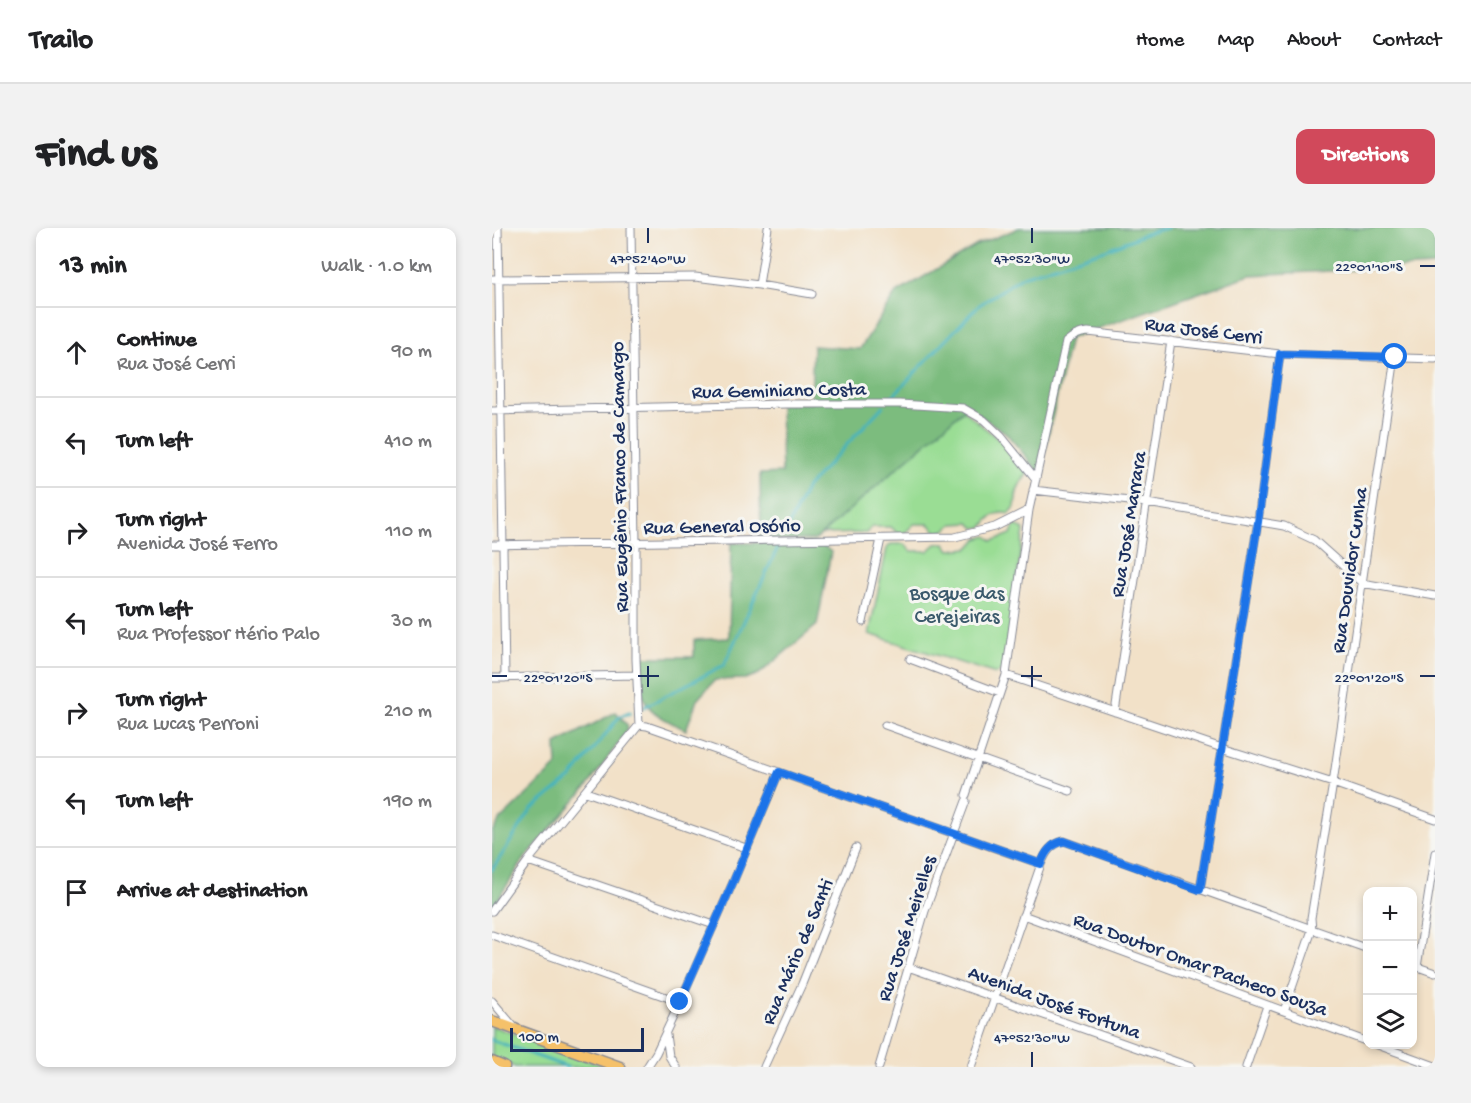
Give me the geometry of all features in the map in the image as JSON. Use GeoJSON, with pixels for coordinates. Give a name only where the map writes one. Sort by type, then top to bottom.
{"type":"FeatureCollection","features":[{"type":"Feature","properties":{"kind":"main road"},"geometry":{"type":"LineString","coordinates":[[492,1021],[620,1067]]}},
{"type":"Feature","properties":{"kind":"main road"},"geometry":{"type":"LineString","coordinates":[[492,1062],[504,1067]]}},
{"type":"Feature","properties":{"kind":"street"},"geometry":{"type":"LineString","coordinates":[[498,228],[495,279],[501,411],[505,678]]}},
{"type":"Feature","properties":{"kind":"street","name":"Rua Eugênio Franco de Camargo"},"geometry":{"type":"LineString","coordinates":[[631,228],[636,675],[639,725]]}},
{"type":"Feature","properties":{"kind":"street"},"geometry":{"type":"LineString","coordinates":[[759,285],[768,228]]}},
{"type":"Feature","properties":{"kind":"street"},"geometry":{"type":"LineString","coordinates":[[495,279],[695,277],[812,294]]}},
{"type":"Feature","properties":{"kind":"street","name":"Rua José Cerri"},"geometry":{"type":"LineString","coordinates":[[1078,333],[1088,332],[1280,354],[1435,359]]}},
{"type":"Feature","properties":{"kind":"street","name":"Rua José Meirelles"},"geometry":{"type":"LineString","coordinates":[[879,1067],[925,911],[954,834],[1006,675],[1033,490],[1065,342],[1078,333]]}},
{"type":"Feature","properties":{"kind":"street","name":"Rua José Marrara"},"geometry":{"type":"LineString","coordinates":[[1115,712],[1171,341]]}},
{"type":"Feature","properties":{"kind":"street"},"geometry":{"type":"LineString","coordinates":[[1200,890],[1258,522],[1280,354]]}},
{"type":"Feature","properties":{"kind":"street","name":"Rua Douvidor Cunha"},"geometry":{"type":"LineString","coordinates":[[1284,1011],[1312,930],[1311,918],[1395,357]]}},
{"type":"Feature","properties":{"kind":"street","name":"Rua Geminiano Costa"},"geometry":{"type":"LineString","coordinates":[[492,411],[786,404],[900,404],[963,408],[984,420],[1001,436],[1036,479]]}},
{"type":"Feature","properties":{"kind":"street"},"geometry":{"type":"LineString","coordinates":[[1033,490],[1147,503],[1284,526],[1314,540],[1362,583],[1435,596]]}},
{"type":"Feature","properties":{"kind":"street","name":"Rua General Osório"},"geometry":{"type":"LineString","coordinates":[[492,545],[956,537],[995,527],[1029,510]]}},
{"type":"Feature","properties":{"kind":"street"},"geometry":{"type":"LineString","coordinates":[[863,622],[881,538]]}},
{"type":"Feature","properties":{"kind":"street"},"geometry":{"type":"LineString","coordinates":[[910,659],[1000,693]]}},
{"type":"Feature","properties":{"kind":"street"},"geometry":{"type":"LineString","coordinates":[[492,678],[636,675]]}},
{"type":"Feature","properties":{"kind":"street"},"geometry":{"type":"LineString","coordinates":[[1006,675],[1435,819]]}},
{"type":"Feature","properties":{"kind":"street"},"geometry":{"type":"LineString","coordinates":[[492,911],[528,861],[639,725],[1041,864]]}},
{"type":"Feature","properties":{"kind":"street"},"geometry":{"type":"LineString","coordinates":[[885,725],[1070,791]]}},
{"type":"Feature","properties":{"kind":"street"},"geometry":{"type":"LineString","coordinates":[[647,1067],[680,1002],[779,772]]}},
{"type":"Feature","properties":{"kind":"street"},"geometry":{"type":"LineString","coordinates":[[586,792],[746,848]]}},
{"type":"Feature","properties":{"kind":"street"},"geometry":{"type":"LineString","coordinates":[[971,1067],[1041,864],[1047,851],[1057,843],[1064,841],[1363,947]]}},
{"type":"Feature","properties":{"kind":"street","name":"Rua Mário de Santi"},"geometry":{"type":"LineString","coordinates":[[764,1067],[802,984],[856,848]]}},
{"type":"Feature","properties":{"kind":"street"},"geometry":{"type":"LineString","coordinates":[[1417,955],[1435,853]]}},
{"type":"Feature","properties":{"kind":"street"},"geometry":{"type":"LineString","coordinates":[[528,861],[714,925]]}},
{"type":"Feature","properties":{"kind":"street","name":"Rua Doutor Omar Pacheco Souza"},"geometry":{"type":"LineString","coordinates":[[1023,915],[1363,1040]]}},
{"type":"Feature","properties":{"kind":"street"},"geometry":{"type":"LineString","coordinates":[[492,935],[680,1002]]}},
{"type":"Feature","properties":{"kind":"street","name":"Avenida José Fortuna"},"geometry":{"type":"LineString","coordinates":[[908,967],[1191,1067]]}},
{"type":"Feature","properties":{"kind":"street"},"geometry":{"type":"LineString","coordinates":[[1417,967],[1435,973]]}},
{"type":"Feature","properties":{"kind":"street"},"geometry":{"type":"LineString","coordinates":[[492,1001],[519,1032]]}},
{"type":"Feature","properties":{"kind":"street"},"geometry":{"type":"LineString","coordinates":[[1246,1067],[1267,1006]]}},
{"type":"Feature","properties":{"kind":"street"},"geometry":{"type":"LineString","coordinates":[[666,1029],[669,1056],[676,1067]]}},
{"type":"Feature","properties":{"kind":"street"},"geometry":{"type":"LineString","coordinates":[[1389,1049],[1435,1066]]}},
{"type":"Feature","properties":{"kind":"green space"},"geometry":{"type":"Polygon","coordinates":[[[1019,228],[1435,228],[1435,266],[1250,275],[1070,338],[1040,473],[1005,432],[967,407],[815,540],[761,540],[760,474],[782,473],[780,404],[811,403],[813,346],[860,349],[895,294],[977,245],[1019,228]]]}},
{"type":"Feature","properties":{"kind":"green space"},"geometry":{"type":"Polygon","coordinates":[[[963,410],[1031,466],[1018,489],[1015,507],[1009,514],[997,514],[991,517],[983,527],[975,528],[970,523],[953,524],[944,531],[937,532],[929,524],[914,524],[906,532],[898,534],[891,527],[872,527],[866,533],[821,534],[963,410]]]}},
{"type":"Feature","properties":{"kind":"green space","name":"Bosque das Cerejeiras"},"geometry":{"type":"Polygon","coordinates":[[[1014,526],[1024,530],[1005,662],[1001,671],[996,674],[869,634],[887,548],[891,544],[904,544],[911,551],[928,551],[936,544],[945,543],[950,550],[969,548],[977,539],[987,536],[993,541],[1011,534],[1014,526]]]}},
{"type":"Feature","properties":{"kind":"green space"},"geometry":{"type":"Polygon","coordinates":[[[731,543],[820,543],[831,552],[817,625],[759,674],[745,679],[715,680],[697,700],[686,730],[652,711],[647,704],[643,696],[642,657],[694,657],[694,640],[729,638],[731,543]]]}},
{"type":"Feature","properties":{"kind":"green space"},"geometry":{"type":"Polygon","coordinates":[[[616,712],[628,726],[625,734],[587,787],[525,858],[492,908],[492,832],[500,820],[557,766],[556,744],[616,712]]]}},
{"type":"Feature","properties":{"kind":"green space"},"geometry":{"type":"Polygon","coordinates":[[[492,1026],[607,1067],[515,1067],[492,1058],[492,1026]]]}},
{"type":"Feature","properties":{"kind":"waterway"},"geometry":{"type":"LineString","coordinates":[[891,398],[978,306],[1023,276],[1167,228]]}},
{"type":"Feature","properties":{"kind":"waterway"},"geometry":{"type":"LineString","coordinates":[[785,533],[807,487],[883,406]]}},
{"type":"Feature","properties":{"kind":"waterway"},"geometry":{"type":"LineString","coordinates":[[644,707],[724,665],[778,547]]}},
{"type":"Feature","properties":{"kind":"waterway"},"geometry":{"type":"LineString","coordinates":[[492,870],[531,810],[571,778],[620,716],[630,713]]}},
{"type":"Feature","properties":{"kind":"waterway"},"geometry":{"type":"LineString","coordinates":[[492,1040],[567,1067]]}},
{"type":"Feature","properties":{"kind":"route"},"geometry":{"type":"LineString","coordinates":[[680,1002],[779,772],[1041,864],[1047,851],[1057,843],[1064,841],[1200,890],[1258,522],[1280,354],[1395,357]]}}]}
